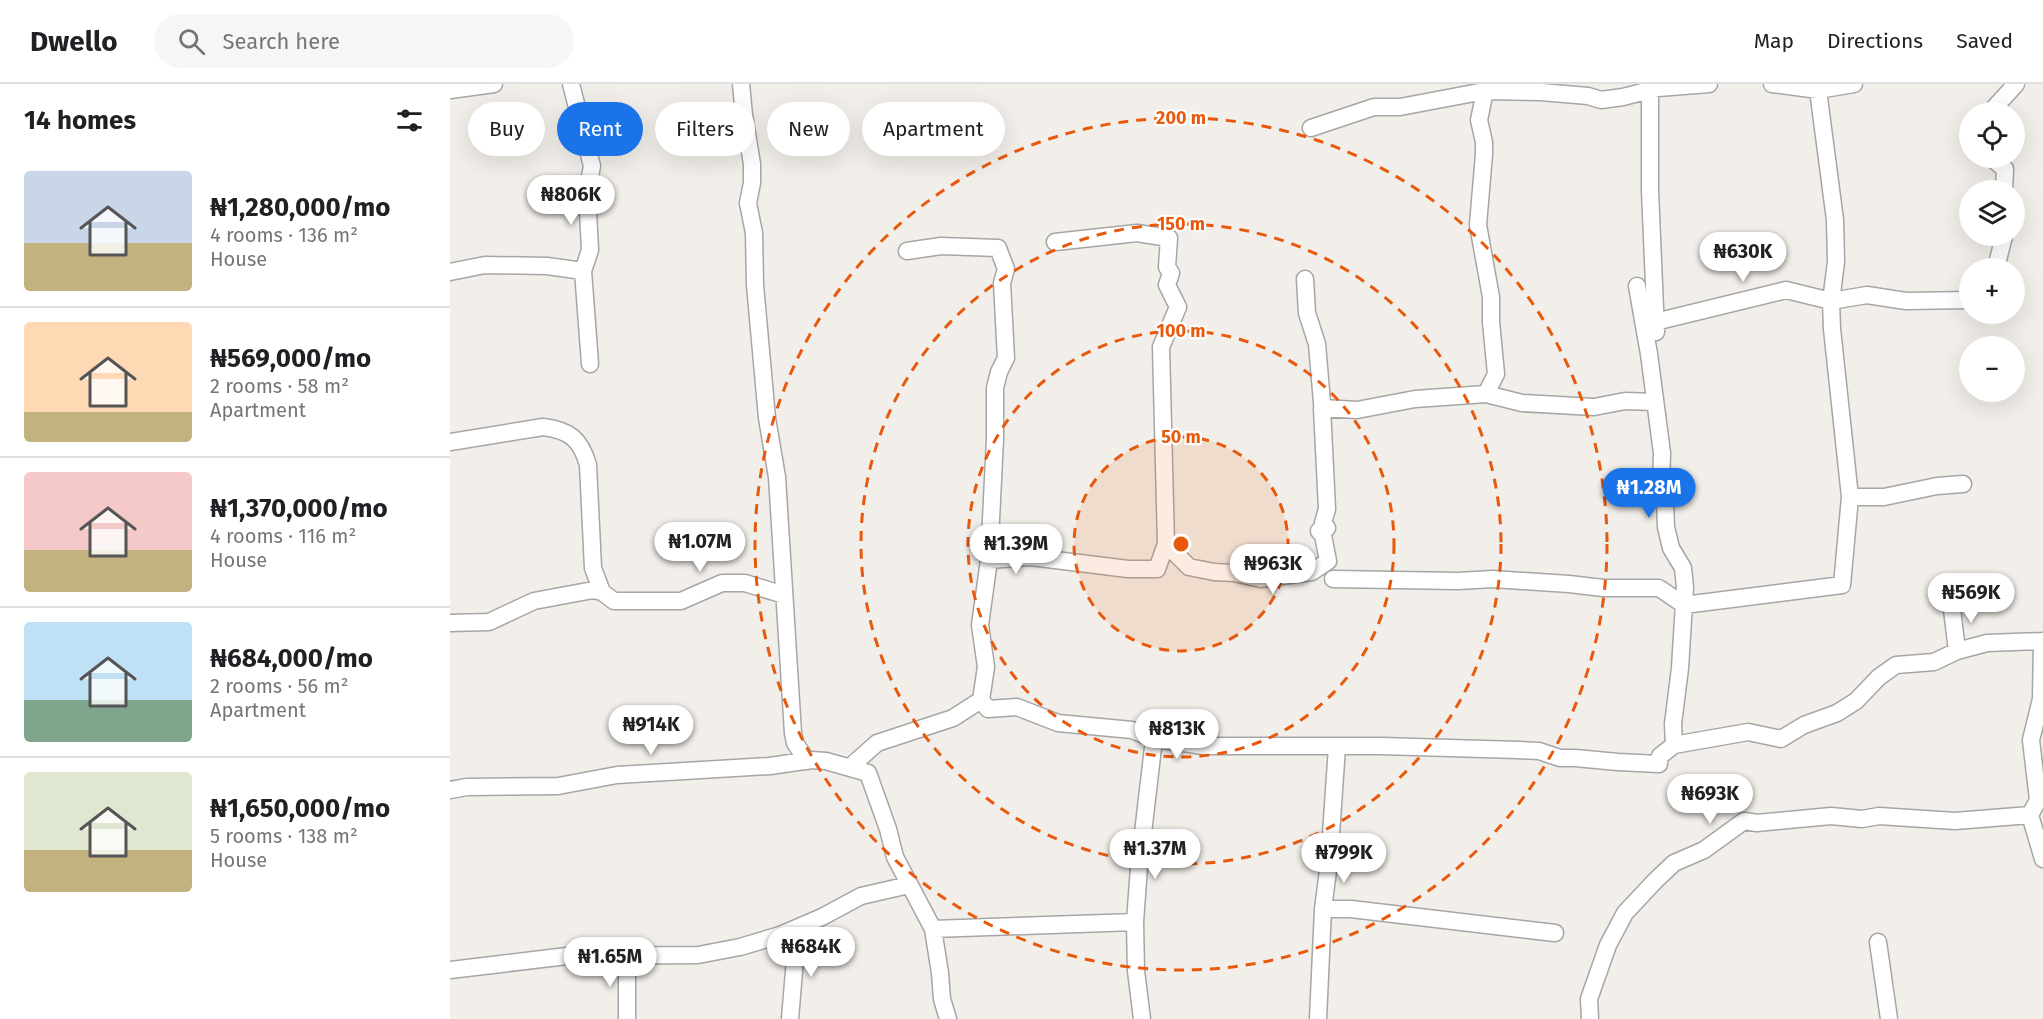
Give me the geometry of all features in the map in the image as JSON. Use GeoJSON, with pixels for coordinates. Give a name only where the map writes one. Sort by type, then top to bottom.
{"type":"FeatureCollection","features":[{"type":"Feature","properties":{"kind":"street"},"geometry":{"type":"LineString","coordinates":[[450,90],[494,84]]}},
{"type":"Feature","properties":{"kind":"street"},"geometry":{"type":"LineString","coordinates":[[571,84],[592,166],[587,192],[590,250],[583,271],[590,364]]}},
{"type":"Feature","properties":{"kind":"street"},"geometry":{"type":"LineString","coordinates":[[741,84],[752,164],[752,183],[748,203],[754,233],[755,285],[767,418],[777,477],[793,733],[795,743],[807,761]]}},
{"type":"Feature","properties":{"kind":"street"},"geometry":{"type":"LineString","coordinates":[[1311,128],[1374,107],[1400,107],[1485,91],[1589,90],[1601,100],[1650,90],[1709,84]]}},
{"type":"Feature","properties":{"kind":"street"},"geometry":{"type":"LineString","coordinates":[[1772,84],[1818,90],[1854,84]]}},
{"type":"Feature","properties":{"kind":"street"},"geometry":{"type":"LineString","coordinates":[[2000,102],[2016,84]]}},
{"type":"Feature","properties":{"kind":"street"},"geometry":{"type":"LineString","coordinates":[[1650,90],[1650,190],[1657,400],[1662,453],[1661,486],[1671,548],[1683,568],[1684,604],[1680,668],[1673,724],[1674,746]]}},
{"type":"Feature","properties":{"kind":"street"},"geometry":{"type":"LineString","coordinates":[[1333,579],[1458,581],[1492,579],[1603,588],[1659,588],[1684,604],[1842,585],[1850,497],[1831,302],[1836,262],[1835,220],[1818,90]]}},
{"type":"Feature","properties":{"kind":"street"},"geometry":{"type":"LineString","coordinates":[[1485,91],[1479,120],[1484,154],[1478,225],[1491,297],[1496,374],[1486,394]]}},
{"type":"Feature","properties":{"kind":"street"},"geometry":{"type":"LineString","coordinates":[[989,560],[1031,557],[1128,569],[1157,569],[1166,544],[1161,347],[1178,307],[1167,285],[1171,273],[1167,267],[1169,238],[1137,233],[1055,242]]}},
{"type":"Feature","properties":{"kind":"street"},"geometry":{"type":"LineString","coordinates":[[907,251],[941,246],[998,248],[1006,268],[1002,284],[1006,358],[995,388],[993,409],[995,440],[989,560],[980,625],[986,667],[981,700],[988,709],[1017,707],[1058,723],[1132,730],[1154,739],[1204,746],[1518,750],[1539,751],[1560,758],[1659,764],[1660,756],[1674,746],[1748,732],[1780,739],[1804,725],[1837,713],[1856,701],[1879,677],[1896,665],[1934,662],[1957,651],[1988,643],[2042,641],[2041,699],[2031,740],[2038,800],[2030,815],[2043,860]]}},
{"type":"Feature","properties":{"kind":"street"},"geometry":{"type":"LineString","coordinates":[[450,272],[485,265],[547,266],[583,271]]}},
{"type":"Feature","properties":{"kind":"street"},"geometry":{"type":"LineString","coordinates":[[1305,279],[1307,313],[1317,344],[1323,414],[1322,408]]}},
{"type":"Feature","properties":{"kind":"street"},"geometry":{"type":"LineString","coordinates":[[1637,286],[1657,400]]}},
{"type":"Feature","properties":{"kind":"street"},"geometry":{"type":"LineString","coordinates":[[1655,322],[1786,290],[1831,302],[1867,295],[1906,301],[1959,300]]}},
{"type":"Feature","properties":{"kind":"street"},"geometry":{"type":"LineString","coordinates":[[1322,408],[1358,410],[1414,399],[1486,394],[1522,403],[1594,407],[1624,401],[1657,400]]}},
{"type":"Feature","properties":{"kind":"street"},"geometry":{"type":"LineString","coordinates":[[1166,544],[1189,567],[1261,579],[1311,572],[1328,561],[1323,535],[1319,531],[1327,528],[1323,523],[1327,509],[1322,408]]}},
{"type":"Feature","properties":{"kind":"street"},"geometry":{"type":"LineString","coordinates":[[450,442],[543,427],[556,428],[568,433],[584,452],[588,465],[593,568],[602,592]]}},
{"type":"Feature","properties":{"kind":"street"},"geometry":{"type":"LineString","coordinates":[[1850,497],[1884,497],[1937,486],[1963,484]]}},
{"type":"Feature","properties":{"kind":"street"},"geometry":{"type":"LineString","coordinates":[[450,623],[489,622],[534,602],[593,590],[602,592],[615,601],[681,601],[722,583],[745,583],[784,595]]}},
{"type":"Feature","properties":{"kind":"street"},"geometry":{"type":"LineString","coordinates":[[1951,601],[1957,651]]}},
{"type":"Feature","properties":{"kind":"street"},"geometry":{"type":"LineString","coordinates":[[850,767],[877,743],[953,718],[981,700]]}},
{"type":"Feature","properties":{"kind":"street"},"geometry":{"type":"LineString","coordinates":[[1142,1019],[1136,971],[1135,922],[1154,739]]}},
{"type":"Feature","properties":{"kind":"street"},"geometry":{"type":"LineString","coordinates":[[1318,1019],[1323,909],[1329,863],[1336,747]]}},
{"type":"Feature","properties":{"kind":"street"},"geometry":{"type":"LineString","coordinates":[[450,790],[467,787],[558,786],[617,775],[770,766],[807,761],[826,761],[868,773],[888,829],[895,857],[933,929],[942,999],[948,1019]]}},
{"type":"Feature","properties":{"kind":"street"},"geometry":{"type":"LineString","coordinates":[[1590,1019],[1589,999],[1608,945],[1625,914],[1674,863],[1704,850],[1744,821],[1757,823],[1831,816],[1862,819],[1879,816],[1955,821],[2030,815]]}},
{"type":"Feature","properties":{"kind":"street"},"geometry":{"type":"LineString","coordinates":[[450,970],[567,957],[698,955],[740,947],[780,935],[822,917],[861,896],[909,885]]}},
{"type":"Feature","properties":{"kind":"street"},"geometry":{"type":"LineString","coordinates":[[1323,909],[1351,909],[1555,933]]}},
{"type":"Feature","properties":{"kind":"street"},"geometry":{"type":"LineString","coordinates":[[933,929],[1135,922]]}},
{"type":"Feature","properties":{"kind":"street"},"geometry":{"type":"LineString","coordinates":[[790,1019],[797,935]]}},
{"type":"Feature","properties":{"kind":"street"},"geometry":{"type":"LineString","coordinates":[[1878,942],[1889,1019]]}},
{"type":"Feature","properties":{"kind":"street"},"geometry":{"type":"LineString","coordinates":[[627,957],[627,1019]]}}]}
